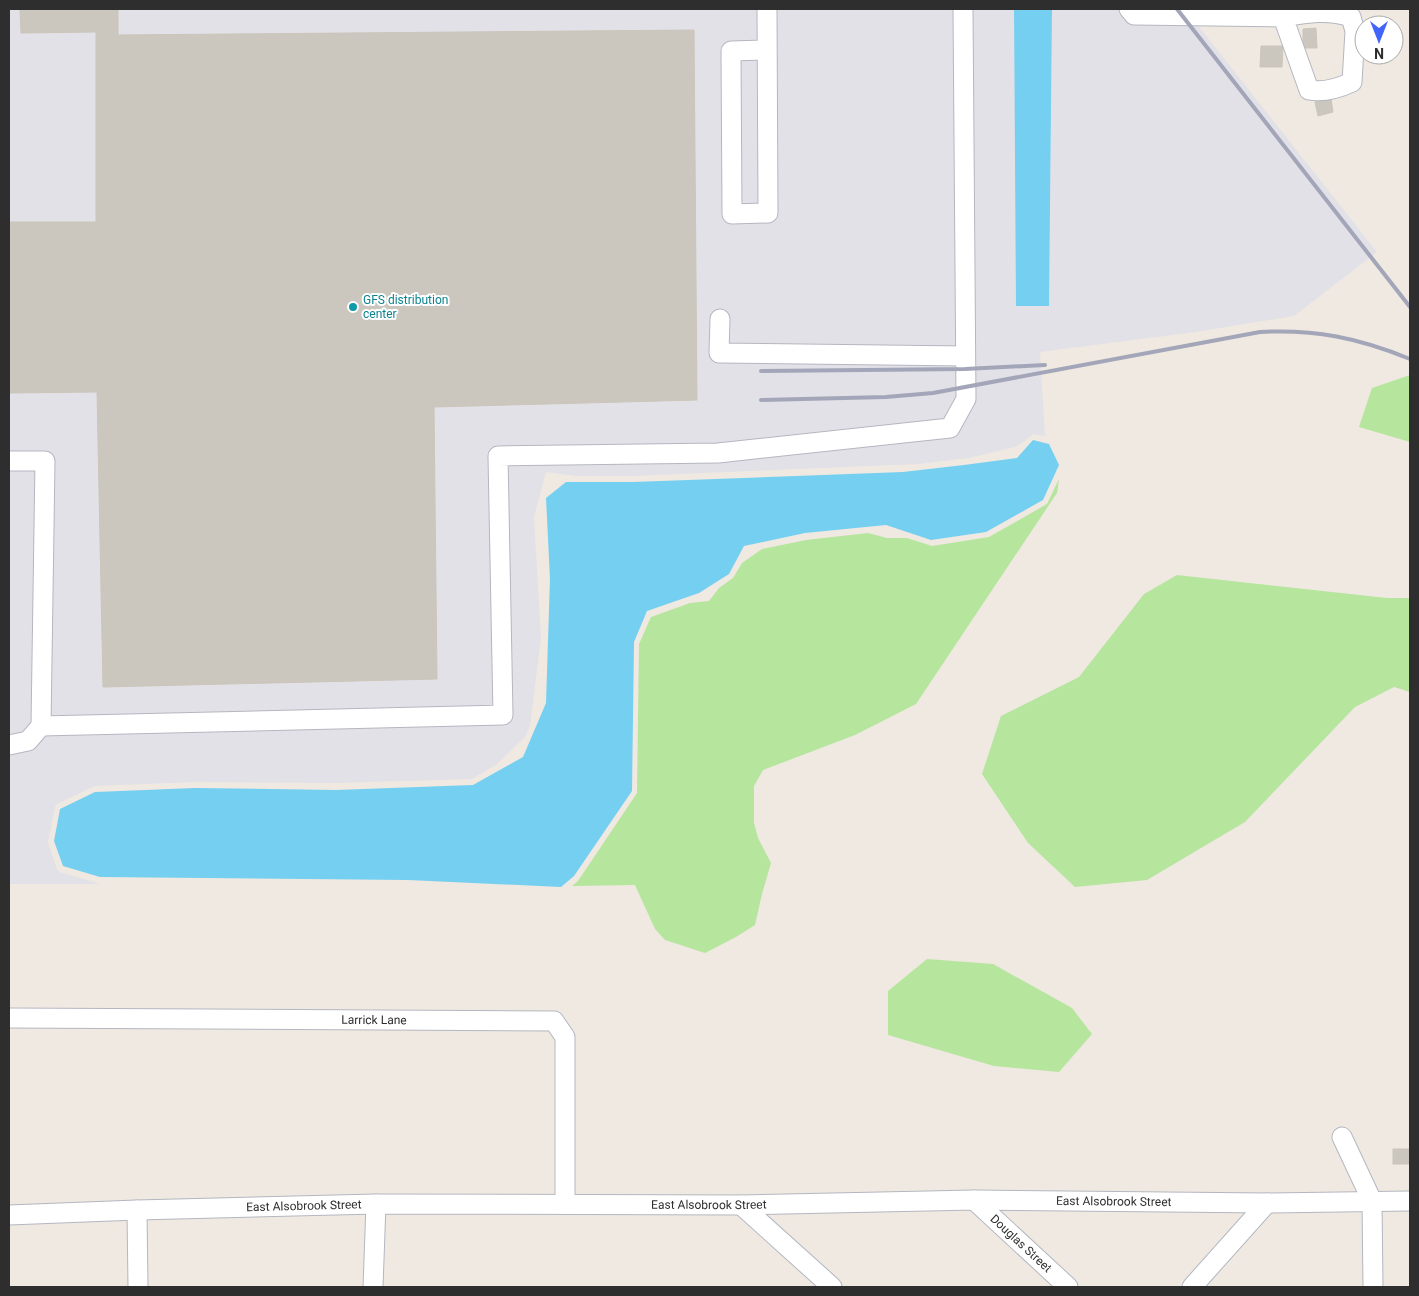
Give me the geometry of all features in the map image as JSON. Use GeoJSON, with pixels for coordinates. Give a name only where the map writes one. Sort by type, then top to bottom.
{"type":"FeatureCollection","features":[{"type":"Feature","properties":{"kind":"street"},"geometry":{"type":"LineString","coordinates":[[767,9],[768,213],[732,214],[731,52],[767,50]]}},
{"type":"Feature","properties":{"kind":"street"},"geometry":{"type":"LineString","coordinates":[[41,726],[503,715],[498,456],[718,453],[950,428],[966,399],[963,9]]}},
{"type":"Feature","properties":{"kind":"street"},"geometry":{"type":"LineString","coordinates":[[1129,9],[1134,15],[1283,16],[1336,12],[1350,16],[1355,31],[1352,82],[1341,87],[1317,92],[1309,90],[1283,16]]}},
{"type":"Feature","properties":{"kind":"street"},"geometry":{"type":"LineString","coordinates":[[720,319],[719,353],[965,356]]}},
{"type":"Feature","properties":{"kind":"street"},"geometry":{"type":"LineString","coordinates":[[9,461],[45,461],[41,726],[28,741],[9,745]]}},
{"type":"Feature","properties":{"kind":"street","name":"Larrick Lane"},"geometry":{"type":"LineString","coordinates":[[9,1018],[554,1021],[565,1037],[565,1204]]}},
{"type":"Feature","properties":{"kind":"street"},"geometry":{"type":"LineString","coordinates":[[1342,1136],[1372,1201],[1373,1287]]}},
{"type":"Feature","properties":{"kind":"street","name":"East Alsobrook Street"},"geometry":{"type":"LineString","coordinates":[[9,1215],[376,1204],[742,1205],[974,1200],[1267,1203],[1410,1201]]}},
{"type":"Feature","properties":{"kind":"street","name":"Douglas Street"},"geometry":{"type":"LineString","coordinates":[[974,1200],[1068,1287]]}},
{"type":"Feature","properties":{"kind":"street"},"geometry":{"type":"LineString","coordinates":[[1192,1287],[1267,1203]]}},
{"type":"Feature","properties":{"kind":"street"},"geometry":{"type":"LineString","coordinates":[[373,1287],[376,1204]]}},
{"type":"Feature","properties":{"kind":"street"},"geometry":{"type":"LineString","coordinates":[[742,1205],[832,1287]]}},
{"type":"Feature","properties":{"kind":"street"},"geometry":{"type":"LineString","coordinates":[[137,1210],[138,1287]]}},
{"type":"Feature","properties":{"kind":"shaded area"},"geometry":{"type":"Polygon","coordinates":[[[9,9],[1014,9],[1017,306],[1049,305],[1052,9],[1185,9],[1377,252],[1294,316],[1196,332],[1040,352],[1045,436],[1033,434],[1015,447],[969,458],[918,464],[633,476],[576,476],[546,472],[534,517],[541,638],[530,726],[525,737],[497,764],[472,779],[336,783],[195,782],[95,786],[57,804],[48,842],[57,869],[60,872],[100,884],[9,884],[9,9]]]}},
{"type":"Feature","properties":{"kind":"green space"},"geometry":{"type":"Polygon","coordinates":[[[1410,375],[1410,442],[1359,427],[1372,388],[1410,375]]]}},
{"type":"Feature","properties":{"kind":"green space"},"geometry":{"type":"Polygon","coordinates":[[[1059,479],[1057,493],[916,704],[855,735],[763,770],[754,786],[754,823],[758,838],[771,863],[755,925],[705,953],[665,940],[655,929],[635,885],[572,886],[578,881],[637,793],[639,644],[651,617],[690,603],[709,601],[719,588],[733,578],[742,563],[762,549],[806,540],[868,533],[887,538],[907,538],[932,546],[989,537],[1047,504],[1059,479]]]}},
{"type":"Feature","properties":{"kind":"green space"},"geometry":{"type":"Polygon","coordinates":[[[1177,575],[1387,598],[1410,598],[1410,692],[1394,687],[1355,707],[1245,822],[1147,880],[1075,887],[1028,843],[982,774],[1001,716],[1079,677],[1144,594],[1177,575]]]}},
{"type":"Feature","properties":{"kind":"green space"},"geometry":{"type":"Polygon","coordinates":[[[927,959],[993,964],[1072,1008],[1092,1034],[1059,1072],[994,1066],[888,1035],[888,991],[927,959]]]}},
{"type":"Feature","properties":{"kind":"water"},"geometry":{"type":"Polygon","coordinates":[[[1014,9],[1052,9],[1049,306],[1016,306],[1014,9]]]}},
{"type":"Feature","properties":{"kind":"water"},"geometry":{"type":"Polygon","coordinates":[[[1033,440],[1049,444],[1059,465],[1043,500],[986,532],[931,540],[886,525],[805,533],[744,546],[729,574],[699,593],[647,611],[634,642],[632,791],[574,876],[561,887],[408,880],[100,877],[63,866],[54,841],[60,809],[95,792],[195,788],[336,790],[473,785],[523,757],[546,703],[550,579],[546,498],[566,482],[633,482],[903,472],[1017,458],[1033,440]]]}},
{"type":"Feature","properties":{"kind":"building","name":"GFS distribution center"},"geometry":{"type":"Polygon","coordinates":[[[20,9],[118,9],[118,35],[694,30],[697,400],[434,407],[437,679],[103,687],[97,392],[9,393],[9,222],[96,222],[96,32],[21,33],[20,9]]]}},
{"type":"Feature","properties":{"kind":"building"},"geometry":{"type":"Polygon","coordinates":[[[1316,28],[1317,48],[1303,48],[1303,29],[1316,28]]]}},
{"type":"Feature","properties":{"kind":"building"},"geometry":{"type":"Polygon","coordinates":[[[1261,46],[1283,46],[1282,67],[1260,67],[1261,46]]]}},
{"type":"Feature","properties":{"kind":"building"},"geometry":{"type":"Polygon","coordinates":[[[1331,99],[1333,112],[1318,116],[1315,102],[1331,99]]]}},
{"type":"Feature","properties":{"kind":"building"},"geometry":{"type":"Polygon","coordinates":[[[1393,1149],[1410,1149],[1410,1164],[1393,1164],[1393,1149]]]}},
{"type":"Feature","properties":{"kind":"railway"},"geometry":{"type":"LineString","coordinates":[[1177,9],[1410,307]]}},
{"type":"Feature","properties":{"kind":"railway"},"geometry":{"type":"LineString","coordinates":[[761,400],[886,397],[933,393],[1260,332],[1280,331],[1336,336],[1355,340],[1410,359]]}},
{"type":"Feature","properties":{"kind":"railway"},"geometry":{"type":"LineString","coordinates":[[761,371],[965,369],[1045,365]]}},
{"type":"Feature","properties":{"kind":"place","name":"GFS distribution center"},"geometry":{"type":"Point","coordinates":[353,307]}}]}
